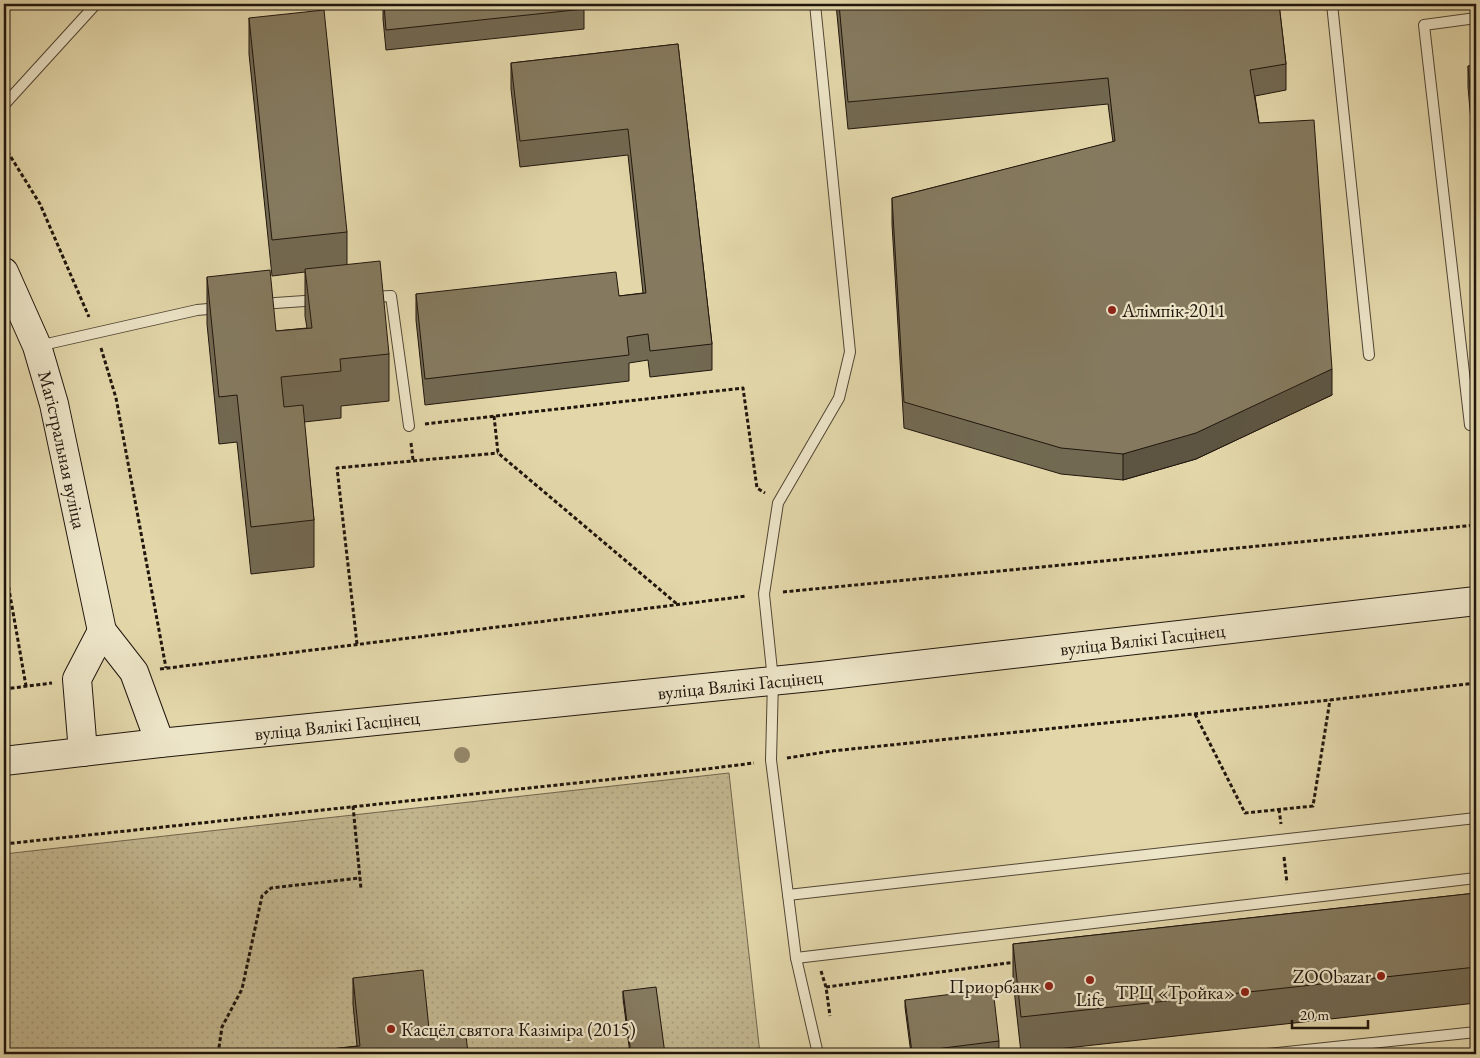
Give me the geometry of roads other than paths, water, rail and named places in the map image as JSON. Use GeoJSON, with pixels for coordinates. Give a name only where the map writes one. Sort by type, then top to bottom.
{"type":"FeatureCollection","features":[{"type":"Feature","properties":{"kind":"main road","name":"Магістральная вуліца"},"geometry":{"type":"LineString","coordinates":[[4,272],[37,346],[54,404],[102,631]]}},
{"type":"Feature","properties":{"kind":"main road","name":"вуліца Вялікі Гасцінец"},"geometry":{"type":"LineString","coordinates":[[4,761],[160,743],[821,676],[1476,601]]}},
{"type":"Feature","properties":{"kind":"main road"},"geometry":{"type":"LineString","coordinates":[[83,752],[78,679],[102,631],[134,672],[160,743]]}},
{"type":"Feature","properties":{"kind":"lane"},"geometry":{"type":"LineString","coordinates":[[4,105],[96,4]]}},
{"type":"Feature","properties":{"kind":"lane"},"geometry":{"type":"LineString","coordinates":[[815,4],[850,352],[839,398],[778,503],[764,594],[773,680],[771,760],[796,958],[818,1054]]}},
{"type":"Feature","properties":{"kind":"lane"},"geometry":{"type":"LineString","coordinates":[[1332,4],[1369,354]]}},
{"type":"Feature","properties":{"kind":"lane"},"geometry":{"type":"LineString","coordinates":[[1470,425],[1424,25],[1476,18]]}},
{"type":"Feature","properties":{"kind":"lane"},"geometry":{"type":"LineString","coordinates":[[363,298],[391,296],[409,426]]}},
{"type":"Feature","properties":{"kind":"lane"},"geometry":{"type":"LineString","coordinates":[[250,305],[325,300]]}},
{"type":"Feature","properties":{"kind":"lane"},"geometry":{"type":"LineString","coordinates":[[37,346],[197,310],[233,306]]}},
{"type":"Feature","properties":{"kind":"lane"},"geometry":{"type":"LineString","coordinates":[[788,895],[1476,818]]}},
{"type":"Feature","properties":{"kind":"lane"},"geometry":{"type":"LineString","coordinates":[[796,958],[1476,878]]}},
{"type":"Feature","properties":{"kind":"lane"},"geometry":{"type":"LineString","coordinates":[[1267,1054],[1476,1032]]}},
{"type":"Feature","properties":{"kind":"place","name":"Алімпік-2011"},"geometry":{"type":"Point","coordinates":[1112,310]}},
{"type":"Feature","properties":{"kind":"place","name":"ZOObazar"},"geometry":{"type":"Point","coordinates":[1381,976]}},
{"type":"Feature","properties":{"kind":"place","name":"Life"},"geometry":{"type":"Point","coordinates":[1090,980]}},
{"type":"Feature","properties":{"kind":"place","name":"Приорбанк"},"geometry":{"type":"Point","coordinates":[1049,986]}},
{"type":"Feature","properties":{"kind":"place","name":"ТРЦ «Тройка»"},"geometry":{"type":"Point","coordinates":[1245,992]}},
{"type":"Feature","properties":{"kind":"place","name":"Касцёл святога Казіміра (2015)"},"geometry":{"type":"Point","coordinates":[391,1029]}}]}
